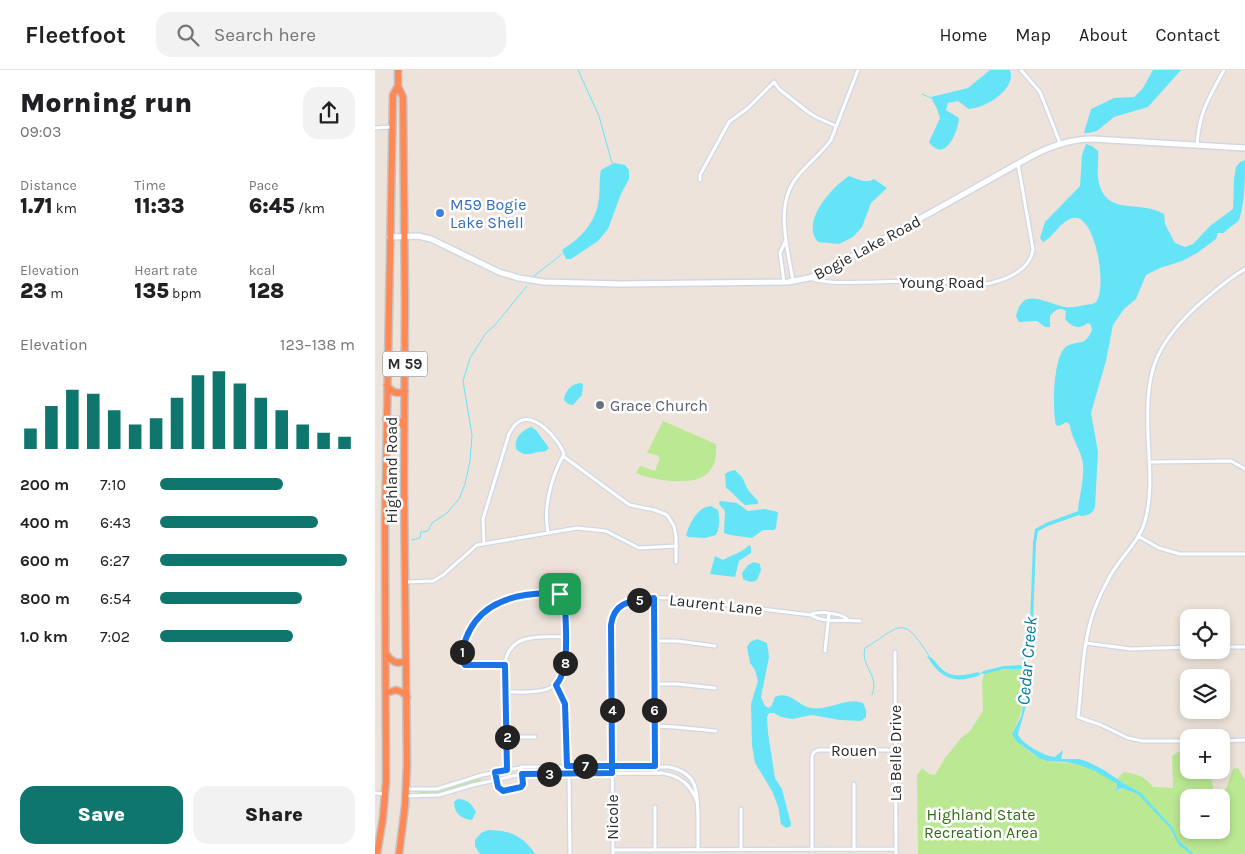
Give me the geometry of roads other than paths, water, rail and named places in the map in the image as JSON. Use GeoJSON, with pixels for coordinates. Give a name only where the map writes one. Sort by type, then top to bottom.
{"type":"FeatureCollection","features":[{"type":"Feature","properties":{"kind":"highway","name":"Highland Road"},"geometry":{"type":"LineString","coordinates":[[398,70],[398,86],[403,97],[405,236],[404,427],[407,698],[406,792],[399,854]]}},
{"type":"Feature","properties":{"kind":"highway","name":"Highland Road"},"geometry":{"type":"LineString","coordinates":[[377,854],[385,794],[386,419],[389,236],[393,95],[398,86]]}},
{"type":"Feature","properties":{"kind":"highway"},"geometry":{"type":"LineString","coordinates":[[392,127],[397,126],[403,130]]}},
{"type":"Feature","properties":{"kind":"highway"},"geometry":{"type":"LineString","coordinates":[[387,384],[394,392],[405,391]]}},
{"type":"Feature","properties":{"kind":"highway"},"geometry":{"type":"LineString","coordinates":[[386,419],[397,420],[404,427]]}},
{"type":"Feature","properties":{"kind":"highway"},"geometry":{"type":"LineString","coordinates":[[385,653],[396,662],[406,660]]}},
{"type":"Feature","properties":{"kind":"highway"},"geometry":{"type":"LineString","coordinates":[[386,693],[396,690],[402,692],[407,698]]}},
{"type":"Feature","properties":{"kind":"main road","name":"Bogie Lake Road"},"geometry":{"type":"LineString","coordinates":[[389,236],[431,239],[499,272],[544,282],[579,284],[784,282],[809,278],[836,266],[1018,163],[1060,143],[1093,139],[1245,148]]}},
{"type":"Feature","properties":{"kind":"street"},"geometry":{"type":"LineString","coordinates":[[793,281],[786,239],[785,207],[789,189],[796,177],[826,147],[858,70]]}},
{"type":"Feature","properties":{"kind":"street"},"geometry":{"type":"LineString","coordinates":[[1197,145],[1201,115],[1224,70]]}},
{"type":"Feature","properties":{"kind":"street"},"geometry":{"type":"LineString","coordinates":[[1024,71],[1039,92],[1060,143]]}},
{"type":"Feature","properties":{"kind":"street"},"geometry":{"type":"LineString","coordinates":[[700,180],[700,175],[725,128],[733,118],[748,108],[774,82],[779,89],[816,118],[836,126]]}},
{"type":"Feature","properties":{"kind":"street"},"geometry":{"type":"LineString","coordinates":[[375,128],[392,127]]}},
{"type":"Feature","properties":{"kind":"street","name":"Young Road"},"geometry":{"type":"LineString","coordinates":[[809,278],[832,282],[989,283],[1010,277],[1028,262],[1032,256],[1033,249],[1018,163]]}},
{"type":"Feature","properties":{"kind":"street"},"geometry":{"type":"LineString","coordinates":[[784,282],[780,252],[786,239]]}},
{"type":"Feature","properties":{"kind":"street"},"geometry":{"type":"LineString","coordinates":[[1180,741],[1143,741],[1128,738],[1101,725],[1078,717],[1086,643],[1091,619],[1106,584],[1138,536],[1150,501],[1148,392],[1159,352],[1169,334],[1183,318],[1230,278],[1245,269]]}},
{"type":"Feature","properties":{"kind":"street"},"geometry":{"type":"LineString","coordinates":[[484,544],[483,519],[509,434],[516,424],[523,420],[533,420],[541,424],[562,447],[564,454],[557,468],[547,507],[546,523],[548,532]]}},
{"type":"Feature","properties":{"kind":"street"},"geometry":{"type":"LineString","coordinates":[[563,456],[623,501],[667,515],[674,526],[677,562]]}},
{"type":"Feature","properties":{"kind":"street"},"geometry":{"type":"LineString","coordinates":[[1149,462],[1231,462],[1245,469]]}},
{"type":"Feature","properties":{"kind":"street"},"geometry":{"type":"LineString","coordinates":[[405,582],[433,581],[477,545],[577,528],[606,531],[639,548],[677,546]]}},
{"type":"Feature","properties":{"kind":"street"},"geometry":{"type":"LineString","coordinates":[[1138,536],[1159,548],[1174,552],[1245,554]]}},
{"type":"Feature","properties":{"kind":"street"},"geometry":{"type":"LineString","coordinates":[[505,665],[469,666],[462,662],[461,658],[466,640],[472,628],[481,617],[497,604],[517,596],[559,594],[564,598],[564,670],[556,685],[541,692],[506,692]]}},
{"type":"Feature","properties":{"kind":"street"},"geometry":{"type":"LineString","coordinates":[[654,598],[655,773]]}},
{"type":"Feature","properties":{"kind":"street","name":"Laurent Lane"},"geometry":{"type":"LineString","coordinates":[[623,604],[654,598],[675,598],[811,615],[815,618],[842,621],[847,619]]}},
{"type":"Feature","properties":{"kind":"street","name":"Nicole"},"geometry":{"type":"LineString","coordinates":[[613,852],[611,625],[614,613],[623,604]]}},
{"type":"Feature","properties":{"kind":"street","name":"Laurent Lane"},"geometry":{"type":"LineString","coordinates":[[811,615],[816,613],[829,614],[860,621]]}},
{"type":"Feature","properties":{"kind":"street"},"geometry":{"type":"LineString","coordinates":[[825,651],[829,614]]}},
{"type":"Feature","properties":{"kind":"street"},"geometry":{"type":"LineString","coordinates":[[509,777],[507,770],[505,665],[507,656],[510,649],[521,640],[565,637]]}},
{"type":"Feature","properties":{"kind":"street"},"geometry":{"type":"LineString","coordinates":[[654,641],[675,641],[715,646]]}},
{"type":"Feature","properties":{"kind":"street"},"geometry":{"type":"LineString","coordinates":[[1086,643],[1131,649],[1180,647]]}},
{"type":"Feature","properties":{"kind":"street"},"geometry":{"type":"LineString","coordinates":[[1230,647],[1245,647]]}},
{"type":"Feature","properties":{"kind":"street","name":"La Belle Drive"},"geometry":{"type":"LineString","coordinates":[[895,652],[896,852]]}},
{"type":"Feature","properties":{"kind":"street"},"geometry":{"type":"LineString","coordinates":[[654,684],[677,684],[715,688]]}},
{"type":"Feature","properties":{"kind":"street"},"geometry":{"type":"LineString","coordinates":[[556,685],[565,704],[567,766],[569,774],[570,854]]}},
{"type":"Feature","properties":{"kind":"street"},"geometry":{"type":"LineString","coordinates":[[654,726],[675,726],[715,731]]}},
{"type":"Feature","properties":{"kind":"street"},"geometry":{"type":"LineString","coordinates":[[507,737],[535,737]]}},
{"type":"Feature","properties":{"kind":"street"},"geometry":{"type":"LineString","coordinates":[[1230,741],[1245,740]]}},
{"type":"Feature","properties":{"kind":"street","name":"Rouen"},"geometry":{"type":"LineString","coordinates":[[813,850],[813,753],[818,750],[895,750]]}},
{"type":"Feature","properties":{"kind":"street"},"geometry":{"type":"LineString","coordinates":[[495,772],[498,787],[501,791],[518,789],[523,785],[521,767]]}},
{"type":"Feature","properties":{"kind":"street"},"geometry":{"type":"LineString","coordinates":[[406,792],[437,788],[521,767],[671,767],[688,775],[696,788],[699,851]]}},
{"type":"Feature","properties":{"kind":"street"},"geometry":{"type":"LineString","coordinates":[[406,792],[439,795],[496,779],[522,774],[655,773],[671,775],[683,781],[692,791],[697,805]]}},
{"type":"Feature","properties":{"kind":"street"},"geometry":{"type":"LineString","coordinates":[[854,784],[854,850]]}},
{"type":"Feature","properties":{"kind":"street"},"geometry":{"type":"LineString","coordinates":[[375,793],[385,794]]}},
{"type":"Feature","properties":{"kind":"street"},"geometry":{"type":"LineString","coordinates":[[655,807],[655,850]]}},
{"type":"Feature","properties":{"kind":"street"},"geometry":{"type":"LineString","coordinates":[[741,809],[741,850]]}},
{"type":"Feature","properties":{"kind":"street"},"geometry":{"type":"LineString","coordinates":[[613,852],[655,850],[813,850],[830,852],[854,850],[896,852]]}},
{"type":"Feature","properties":{"kind":"water"},"geometry":{"type":"Polygon","coordinates":[[[990,70],[1010,70],[1011,77],[1005,90],[991,101],[976,108],[969,109],[958,101],[948,103],[946,110],[959,118],[956,131],[950,144],[940,150],[935,148],[929,142],[940,118],[931,97],[968,88],[990,70]]]}},
{"type":"Feature","properties":{"kind":"water"},"geometry":{"type":"Polygon","coordinates":[[[1153,70],[1181,70],[1148,107],[1114,117],[1097,131],[1084,133],[1091,109],[1114,98],[1134,97],[1143,88],[1153,70]]]}},
{"type":"Feature","properties":{"kind":"water"},"geometry":{"type":"Polygon","coordinates":[[[1086,144],[1098,151],[1098,178],[1107,198],[1115,203],[1154,210],[1164,214],[1165,224],[1175,243],[1185,247],[1193,244],[1210,226],[1233,209],[1236,167],[1245,160],[1244,198],[1239,220],[1224,233],[1218,233],[1216,239],[1197,253],[1146,275],[1136,299],[1124,309],[1113,325],[1106,361],[1091,413],[1098,452],[1095,507],[1092,513],[1088,515],[1079,515],[1038,531],[1033,623],[1025,666],[1026,706],[1018,734],[1023,741],[1040,752],[1055,757],[1063,750],[1061,759],[1086,761],[1140,792],[1172,827],[1179,841],[1194,854],[1191,854],[1179,845],[1170,828],[1138,794],[1122,788],[1116,791],[1117,784],[1095,771],[1079,765],[1047,761],[1039,758],[1016,741],[1012,734],[1021,717],[1023,706],[1021,669],[1004,669],[982,673],[983,671],[1004,666],[1021,665],[1030,623],[1035,529],[1078,511],[1083,478],[1082,459],[1070,425],[1067,422],[1059,426],[1056,425],[1054,407],[1055,383],[1056,371],[1062,351],[1071,344],[1087,339],[1092,330],[1091,325],[1088,323],[1078,327],[1073,326],[1065,319],[1066,311],[1061,309],[1055,311],[1050,316],[1050,327],[1045,327],[1037,321],[1019,322],[1016,316],[1019,307],[1024,301],[1029,299],[1043,300],[1066,307],[1094,304],[1096,302],[1101,282],[1100,268],[1093,238],[1088,227],[1081,219],[1073,218],[1068,220],[1051,237],[1043,242],[1040,238],[1045,222],[1080,186],[1082,155],[1086,144]]]}},
{"type":"Feature","properties":{"kind":"water"},"geometry":{"type":"Polygon","coordinates":[[[614,163],[625,165],[629,170],[629,179],[621,194],[608,229],[598,241],[571,259],[566,259],[562,250],[582,234],[595,215],[599,198],[601,170],[614,163]]]}},
{"type":"Feature","properties":{"kind":"water"},"geometry":{"type":"Polygon","coordinates":[[[849,176],[865,181],[874,179],[887,188],[871,203],[862,227],[853,237],[839,244],[818,242],[813,234],[815,215],[827,196],[849,176]]]}},
{"type":"Feature","properties":{"kind":"water"},"geometry":{"type":"Polygon","coordinates":[[[583,384],[582,395],[573,405],[568,404],[564,400],[567,391],[571,386],[583,384]]]}},
{"type":"Feature","properties":{"kind":"water"},"geometry":{"type":"Polygon","coordinates":[[[531,427],[536,430],[549,448],[546,451],[526,454],[516,449],[516,441],[519,435],[531,427]]]}},
{"type":"Feature","properties":{"kind":"water"},"geometry":{"type":"Polygon","coordinates":[[[735,470],[742,477],[748,490],[758,501],[758,504],[745,505],[726,488],[725,474],[735,470]]]}},
{"type":"Feature","properties":{"kind":"water"},"geometry":{"type":"Polygon","coordinates":[[[720,501],[737,503],[748,511],[765,509],[778,512],[776,528],[774,530],[763,530],[752,538],[724,533],[725,511],[719,504],[720,501]]]}},
{"type":"Feature","properties":{"kind":"water"},"geometry":{"type":"Polygon","coordinates":[[[711,506],[718,510],[719,513],[719,526],[716,535],[705,538],[688,537],[686,535],[695,516],[702,509],[711,506]]]}},
{"type":"Feature","properties":{"kind":"water"},"geometry":{"type":"Polygon","coordinates":[[[749,545],[751,553],[739,561],[735,577],[710,574],[715,556],[723,560],[749,545]]]}},
{"type":"Feature","properties":{"kind":"water"},"geometry":{"type":"Polygon","coordinates":[[[754,562],[760,564],[761,570],[757,580],[750,582],[743,579],[742,573],[748,565],[754,562]]]}},
{"type":"Feature","properties":{"kind":"water"},"geometry":{"type":"Polygon","coordinates":[[[757,639],[767,643],[769,657],[761,697],[765,706],[769,708],[775,697],[785,695],[811,708],[824,708],[856,702],[863,703],[866,710],[866,717],[861,721],[840,720],[812,715],[792,719],[769,713],[767,717],[768,733],[775,778],[782,789],[791,824],[791,826],[786,828],[781,824],[778,806],[772,791],[755,763],[752,745],[751,704],[758,681],[755,670],[750,663],[747,647],[750,642],[757,639]]]}},
{"type":"Feature","properties":{"kind":"water"},"geometry":{"type":"Polygon","coordinates":[[[927,656],[933,659],[947,673],[962,675],[978,672],[980,675],[963,679],[949,678],[937,670],[927,656]]]}},
{"type":"Feature","properties":{"kind":"water"},"geometry":{"type":"Polygon","coordinates":[[[458,799],[467,801],[473,807],[476,812],[472,820],[461,817],[457,812],[454,802],[458,799]]]}},
{"type":"Feature","properties":{"kind":"water"},"geometry":{"type":"Polygon","coordinates":[[[488,830],[503,831],[521,838],[535,854],[480,854],[475,846],[475,840],[481,833],[488,830]]]}},
{"type":"Feature","properties":{"kind":"waterway"},"geometry":{"type":"LineString","coordinates":[[578,70],[599,116],[612,163]]}},
{"type":"Feature","properties":{"kind":"waterway"},"geometry":{"type":"LineString","coordinates":[[922,94],[931,98]]}},
{"type":"Feature","properties":{"kind":"waterway"},"geometry":{"type":"LineString","coordinates":[[534,276],[562,254]]}},
{"type":"Feature","properties":{"kind":"waterway"},"geometry":{"type":"LineString","coordinates":[[412,540],[420,538],[421,532],[428,531],[432,523],[447,513],[459,499],[465,484],[470,461],[472,435],[463,381],[470,358],[486,333],[527,286]]}},
{"type":"Feature","properties":{"kind":"waterway"},"geometry":{"type":"LineString","coordinates":[[872,695],[874,682],[865,660],[865,648],[900,628],[906,629],[913,634],[929,656]]}},
{"type":"Feature","properties":{"kind":"place","name":"M59 Bogie Lake Shell"},"geometry":{"type":"Point","coordinates":[440,213]}},
{"type":"Feature","properties":{"kind":"place","name":"Grace Church"},"geometry":{"type":"Point","coordinates":[600,405]}},
{"type":"Feature","properties":{"kind":"water label","name":"Cedar Creek"},"geometry":{"type":"Point","coordinates":[1027,661]}},
{"type":"Feature","properties":{"kind":"park label","name":"Highland State Recreation Area"},"geometry":{"type":"Point","coordinates":[981,823]}}]}
